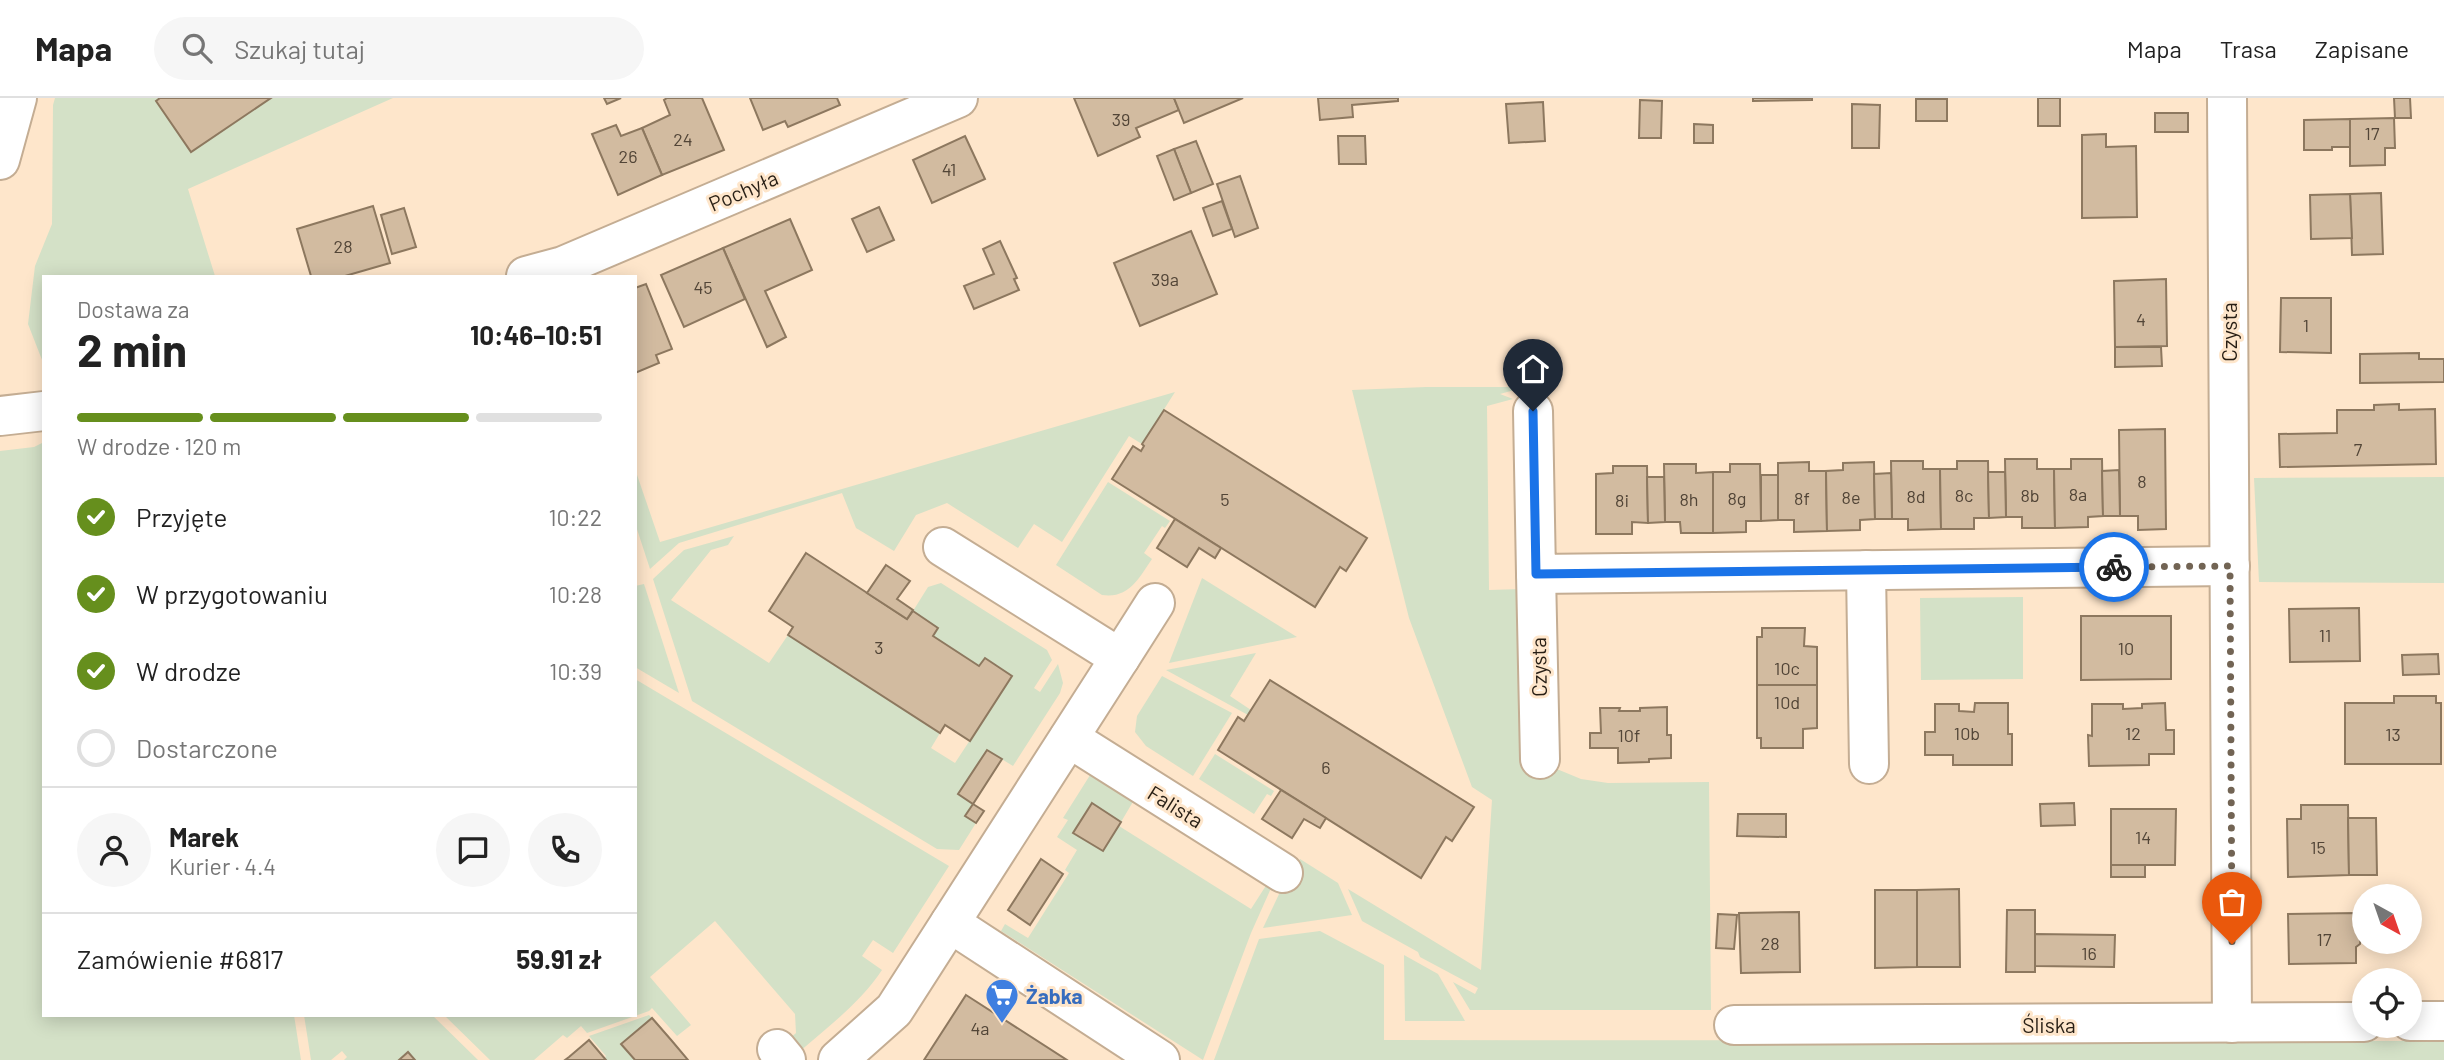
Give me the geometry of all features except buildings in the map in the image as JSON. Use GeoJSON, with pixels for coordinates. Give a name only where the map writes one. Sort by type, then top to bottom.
{"type":"FeatureCollection","features":[{"type":"Feature","properties":{"kind":"street"},"geometry":{"type":"LineString","coordinates":[[0,160],[17,98]]}},
{"type":"Feature","properties":{"kind":"street","name":"Pochyła"},"geometry":{"type":"LineString","coordinates":[[530,275],[563,266],[958,98]]}},
{"type":"Feature","properties":{"kind":"street","name":"Czysta"},"geometry":{"type":"LineString","coordinates":[[2227,98],[2232,1023]]}},
{"type":"Feature","properties":{"kind":"street"},"geometry":{"type":"LineString","coordinates":[[0,416],[42,411]]}},
{"type":"Feature","properties":{"kind":"street","name":"Czysta"},"geometry":{"type":"LineString","coordinates":[[1533,411],[1540,759]]}},
{"type":"Feature","properties":{"kind":"street"},"geometry":{"type":"LineString","coordinates":[[943,547],[1120,658]]}},
{"type":"Feature","properties":{"kind":"street"},"geometry":{"type":"LineString","coordinates":[[1536,574],[2230,566]]}},
{"type":"Feature","properties":{"kind":"street"},"geometry":{"type":"LineString","coordinates":[[1866,570],[1868,764]]}},
{"type":"Feature","properties":{"kind":"street"},"geometry":{"type":"LineString","coordinates":[[838,1060],[894,1010],[1155,603]]}},
{"type":"Feature","properties":{"kind":"street","name":"Falista"},"geometry":{"type":"LineString","coordinates":[[1069,738],[1283,873]]}},
{"type":"Feature","properties":{"kind":"street"},"geometry":{"type":"LineString","coordinates":[[950,923],[1160,1060]]}},
{"type":"Feature","properties":{"kind":"street","name":"Śliska"},"geometry":{"type":"LineString","coordinates":[[1734,1025],[2352,1021]]}},
{"type":"Feature","properties":{"kind":"street"},"geometry":{"type":"LineString","coordinates":[[2422,1021],[2444,1021]]}},
{"type":"Feature","properties":{"kind":"green space"},"geometry":{"type":"Polygon","coordinates":[[[55,98],[393,98],[188,189],[215,275],[42,275],[42,360],[28,324],[35,266],[52,224],[55,98]]]}},
{"type":"Feature","properties":{"kind":"green space"},"geometry":{"type":"Polygon","coordinates":[[[1525,387],[1500,394],[1513,399],[1487,406],[1489,590],[1521,589],[1552,767],[1581,779],[1608,783],[1709,782],[1711,1010],[1470,1010],[1453,982],[1475,994],[1478,988],[1420,957],[1418,952],[1362,921],[1348,889],[1481,970],[1492,800],[1472,787],[1409,618],[1352,390],[1525,387]]]}},
{"type":"Feature","properties":{"kind":"green space"},"geometry":{"type":"Polygon","coordinates":[[[1175,392],[1142,444],[1129,436],[1062,542],[1034,524],[1018,548],[947,503],[916,515],[894,551],[856,528],[842,493],[679,543],[650,569],[637,529],[637,475],[660,542],[1175,392]]]}},
{"type":"Feature","properties":{"kind":"green space"},"geometry":{"type":"Polygon","coordinates":[[[42,443],[42,1017],[294,1017],[301,1060],[0,1060],[0,451],[34,447],[42,443]]]}},
{"type":"Feature","properties":{"kind":"green space"},"geometry":{"type":"Polygon","coordinates":[[[2444,477],[2444,583],[2259,582],[2254,478],[2444,477]]]}},
{"type":"Feature","properties":{"kind":"green space"},"geometry":{"type":"Polygon","coordinates":[[[1108,482],[1170,521],[1165,528],[1162,526],[1144,553],[1152,559],[1138,580],[1119,594],[1102,595],[1056,565],[1108,482]]]}},
{"type":"Feature","properties":{"kind":"green space"},"geometry":{"type":"Polygon","coordinates":[[[734,536],[728,545],[711,550],[671,600],[769,663],[788,635],[940,733],[931,748],[955,763],[1012,676],[985,658],[979,666],[933,636],[938,628],[913,611],[928,587],[941,583],[1047,650],[1052,660],[1034,688],[1040,692],[1058,664],[1063,683],[1060,693],[1013,766],[987,750],[958,794],[973,804],[966,816],[976,823],[959,850],[937,849],[692,701],[653,579],[684,550],[734,536]]]}},
{"type":"Feature","properties":{"kind":"green space"},"geometry":{"type":"Polygon","coordinates":[[[1202,578],[1297,637],[1169,663],[1202,578]]]}},
{"type":"Feature","properties":{"kind":"green space"},"geometry":{"type":"Polygon","coordinates":[[[644,584],[679,693],[637,668],[637,586],[644,584]]]}},
{"type":"Feature","properties":{"kind":"green space"},"geometry":{"type":"Polygon","coordinates":[[[2023,597],[2023,679],[1921,680],[1920,598],[2023,597]]]}},
{"type":"Feature","properties":{"kind":"green space"},"geometry":{"type":"Polygon","coordinates":[[[1256,653],[1230,696],[1251,710],[1248,715],[1166,670],[1256,653]]]}},
{"type":"Feature","properties":{"kind":"green space"},"geometry":{"type":"Polygon","coordinates":[[[1162,676],[1232,713],[1193,776],[1146,746],[1135,732],[1137,716],[1162,676]]]}},
{"type":"Feature","properties":{"kind":"green space"},"geometry":{"type":"Polygon","coordinates":[[[637,680],[949,866],[893,953],[873,940],[862,956],[882,970],[873,982],[844,1014],[799,1052],[788,1040],[796,1033],[795,1014],[715,921],[650,977],[691,1025],[677,1036],[652,1008],[637,1015],[637,680]]]}},
{"type":"Feature","properties":{"kind":"green space"},"geometry":{"type":"Polygon","coordinates":[[[1215,754],[1274,791],[1271,796],[1267,794],[1254,814],[1199,779],[1215,754]]]}},
{"type":"Feature","properties":{"kind":"green space"},"geometry":{"type":"Polygon","coordinates":[[[1092,772],[1134,800],[1121,822],[1091,803],[1073,832],[1102,851],[1119,826],[1251,909],[1267,884],[1272,886],[1251,933],[1203,1060],[1001,931],[1005,924],[1028,938],[1069,873],[1065,870],[1077,850],[1057,837],[1068,820],[1063,818],[1092,772]]]}},
{"type":"Feature","properties":{"kind":"green space"},"geometry":{"type":"Polygon","coordinates":[[[1300,859],[1338,883],[1352,915],[1263,928],[1280,892],[1300,859]]]}},
{"type":"Feature","properties":{"kind":"green space"},"geometry":{"type":"Polygon","coordinates":[[[1320,931],[1384,965],[1384,1040],[2444,1041],[2444,1060],[1214,1060],[1259,939],[1320,931]]]}},
{"type":"Feature","properties":{"kind":"green space"},"geometry":{"type":"Polygon","coordinates":[[[1404,955],[1438,974],[1465,1021],[1405,1021],[1404,955]]]}},
{"type":"Feature","properties":{"kind":"green space"},"geometry":{"type":"Polygon","coordinates":[[[649,1015],[652,1018],[621,1043],[635,1060],[606,1060],[606,1056],[589,1036],[649,1015]]]}},
{"type":"Feature","properties":{"kind":"green space"},"geometry":{"type":"Polygon","coordinates":[[[304,1017],[434,1017],[478,1060],[344,1060],[347,1057],[342,1051],[331,1060],[311,1060],[304,1017]]]}},
{"type":"Feature","properties":{"kind":"green space"},"geometry":{"type":"Polygon","coordinates":[[[446,1017],[632,1017],[587,1033],[581,1026],[567,1038],[563,1035],[534,1060],[490,1060],[446,1017]]]}},
{"type":"Feature","properties":{"kind":"way so far"},"geometry":{"type":"LineString","coordinates":[[2114,567],[2230,566],[2232,944]]}},
{"type":"Feature","properties":{"kind":"place","name":"Żabka"},"geometry":{"type":"Point","coordinates":[1002,1025]}},
{"type":"Feature","properties":{"kind":"route"},"geometry":{"type":"LineString","coordinates":[[1533,411],[1536,574],[2114,567]]}}]}
